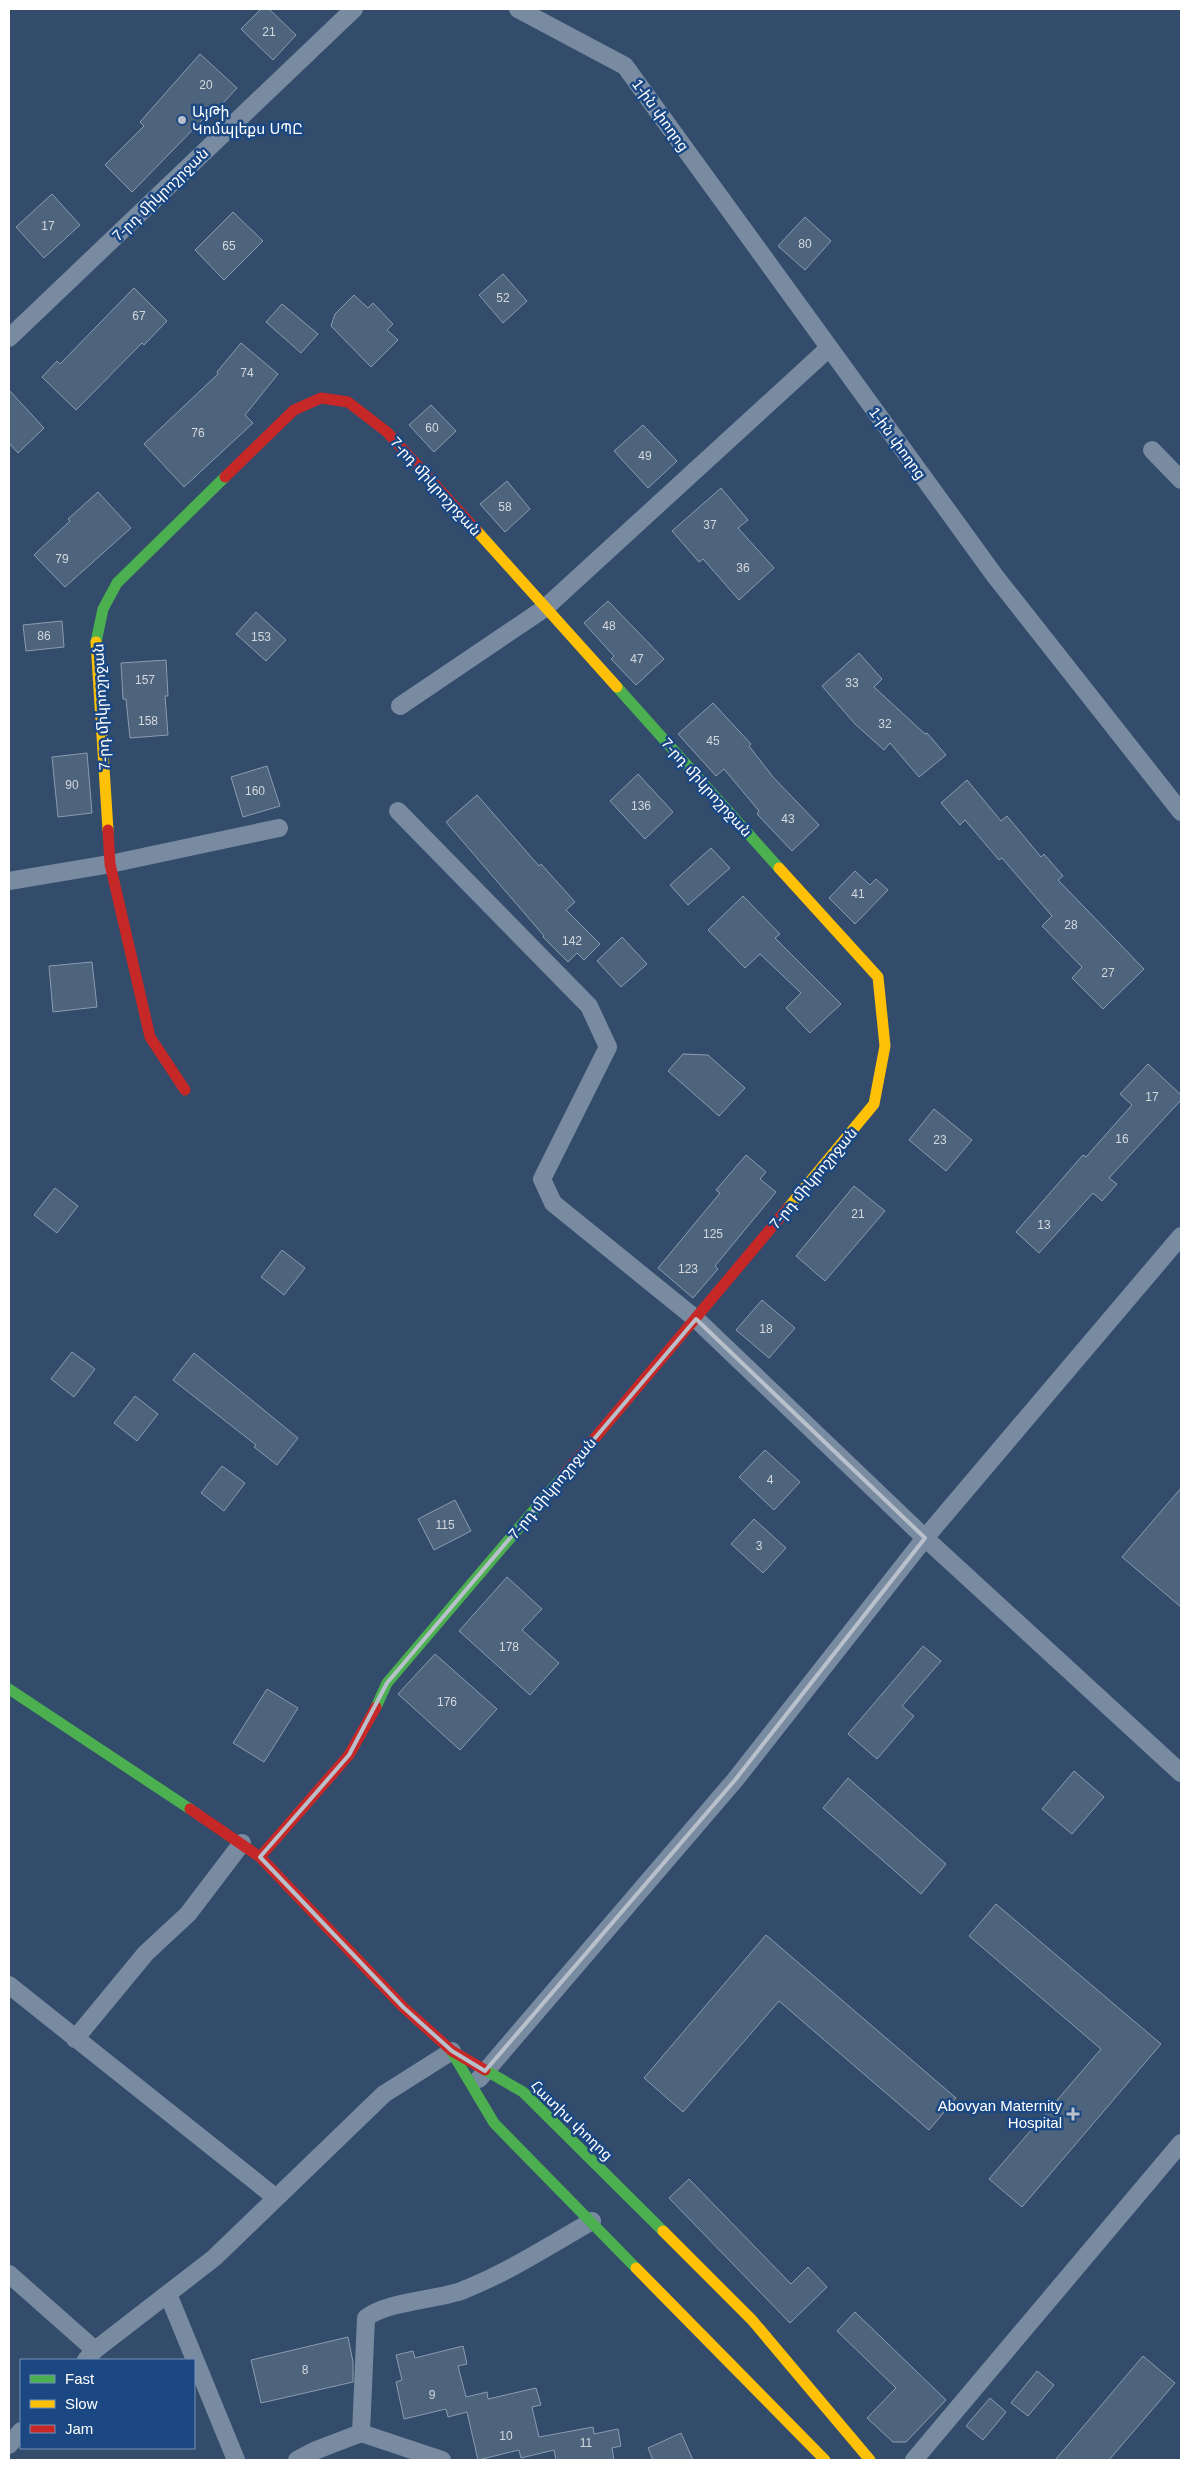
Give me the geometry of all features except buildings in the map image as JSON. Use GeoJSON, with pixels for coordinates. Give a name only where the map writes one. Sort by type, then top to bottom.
{"type":"FeatureCollection","features":[{"type":"Feature","properties":{"kind":"street","name":"7-րդ միկրոշրջան"},"geometry":{"type":"LineString","coordinates":[[9,338],[354,9]]}},
{"type":"Feature","properties":{"kind":"street","name":"1-ին փողոց"},"geometry":{"type":"LineString","coordinates":[[518,9],[625,66],[995,576],[1181,812]]}},
{"type":"Feature","properties":{"kind":"street"},"geometry":{"type":"LineString","coordinates":[[400,706],[545,608],[829,348]]}},
{"type":"Feature","properties":{"kind":"street","name":"7-րդ միկրոշրջան"},"geometry":{"type":"LineString","coordinates":[[185,1090],[150,1037],[110,864],[95,645],[103,610],[117,584],[294,410],[321,398],[348,402],[387,432],[878,977],[885,1046],[874,1104],[696,1319],[387,1683],[372,1717],[349,1754],[260,1858]]}},
{"type":"Feature","properties":{"kind":"street"},"geometry":{"type":"LineString","coordinates":[[1152,450],[1181,480]]}},
{"type":"Feature","properties":{"kind":"street"},"geometry":{"type":"LineString","coordinates":[[398,811],[589,1006],[608,1047],[542,1178],[553,1203],[696,1319],[925,1538],[1181,1773]]}},
{"type":"Feature","properties":{"kind":"street"},"geometry":{"type":"LineString","coordinates":[[9,881],[110,864],[279,828]]}},
{"type":"Feature","properties":{"kind":"street"},"geometry":{"type":"LineString","coordinates":[[472,2087],[735,1780],[925,1538],[1181,1236]]}},
{"type":"Feature","properties":{"kind":"street"},"geometry":{"type":"LineString","coordinates":[[9,1689],[242,1843],[260,1858],[403,2007],[452,2051],[494,2123],[825,2460]]}},
{"type":"Feature","properties":{"kind":"street"},"geometry":{"type":"LineString","coordinates":[[76,2039],[146,1953],[188,1914],[242,1843]]}},
{"type":"Feature","properties":{"kind":"street"},"geometry":{"type":"LineString","coordinates":[[9,1985],[275,2198]]}},
{"type":"Feature","properties":{"kind":"street"},"geometry":{"type":"LineString","coordinates":[[9,2274],[90,2355],[214,2258],[384,2094],[452,2051]]}},
{"type":"Feature","properties":{"kind":"street","name":"Հատիս փողոց"},"geometry":{"type":"LineString","coordinates":[[452,2051],[523,2092],[745,2313],[870,2460]]}},
{"type":"Feature","properties":{"kind":"street"},"geometry":{"type":"LineString","coordinates":[[914,2460],[1181,2143]]}},
{"type":"Feature","properties":{"kind":"street"},"geometry":{"type":"LineString","coordinates":[[361,2433],[366,2318],[371,2314],[460,2291],[507,2270],[592,2222]]}},
{"type":"Feature","properties":{"kind":"street"},"geometry":{"type":"LineString","coordinates":[[168,2294],[195,2359]]}},
{"type":"Feature","properties":{"kind":"street"},"geometry":{"type":"LineString","coordinates":[[195,2360],[236,2460]]}},
{"type":"Feature","properties":{"kind":"street"},"geometry":{"type":"LineString","coordinates":[[9,2445],[20,2432]]}},
{"type":"Feature","properties":{"kind":"street"},"geometry":{"type":"LineString","coordinates":[[297,2460],[314,2451],[361,2433],[442,2460]]}},
{"type":"Feature","properties":{"kind":"highlighted area"},"geometry":{"type":"Polygon","coordinates":[[[696,1319],[925,1538],[735,1780],[485,2071],[452,2051],[403,2007],[260,1857],[349,1755],[387,1683],[696,1319]]]}},
{"type":"Feature","properties":{"kind":"traffic: fast"},"geometry":{"type":"LineString","coordinates":[[96,642],[103,609],[117,583],[225,477]]}},
{"type":"Feature","properties":{"kind":"traffic: fast"},"geometry":{"type":"LineString","coordinates":[[617,687],[779,868]]}},
{"type":"Feature","properties":{"kind":"traffic: fast"},"geometry":{"type":"LineString","coordinates":[[376,1707],[387,1683],[563,1476]]}},
{"type":"Feature","properties":{"kind":"traffic: fast"},"geometry":{"type":"LineString","coordinates":[[9,1689],[190,1809]]}},
{"type":"Feature","properties":{"kind":"traffic: fast"},"geometry":{"type":"LineString","coordinates":[[453,2054],[494,2123],[636,2268]]}},
{"type":"Feature","properties":{"kind":"traffic: fast"},"geometry":{"type":"LineString","coordinates":[[485,2070],[523,2092],[663,2231]]}},
{"type":"Feature","properties":{"kind":"traffic: slow"},"geometry":{"type":"LineString","coordinates":[[476,530],[617,687]]}},
{"type":"Feature","properties":{"kind":"traffic: slow"},"geometry":{"type":"LineString","coordinates":[[96,642],[108,830]]}},
{"type":"Feature","properties":{"kind":"traffic: slow"},"geometry":{"type":"LineString","coordinates":[[779,868],[878,977],[885,1046],[874,1104],[788,1208]]}},
{"type":"Feature","properties":{"kind":"traffic: slow"},"geometry":{"type":"LineString","coordinates":[[663,2231],[752,2320],[870,2460]]}},
{"type":"Feature","properties":{"kind":"traffic: slow"},"geometry":{"type":"LineString","coordinates":[[636,2268],[825,2460]]}},
{"type":"Feature","properties":{"kind":"traffic: jam"},"geometry":{"type":"LineString","coordinates":[[225,477],[294,410],[321,398],[348,402],[387,432],[476,530]]}},
{"type":"Feature","properties":{"kind":"traffic: jam"},"geometry":{"type":"LineString","coordinates":[[108,830],[110,864],[150,1037],[185,1090]]}},
{"type":"Feature","properties":{"kind":"traffic: jam"},"geometry":{"type":"LineString","coordinates":[[563,1476],[788,1208]]}},
{"type":"Feature","properties":{"kind":"traffic: jam"},"geometry":{"type":"LineString","coordinates":[[260,1857],[349,1755],[376,1707]]}},
{"type":"Feature","properties":{"kind":"traffic: jam"},"geometry":{"type":"LineString","coordinates":[[190,1809],[260,1857],[403,2007],[452,2051],[485,2070]]}},
{"type":"Feature","properties":{"kind":"place","name":"ԱյԹի Կոմպլեքս ՍՊԸ"},"geometry":{"type":"Point","coordinates":[182,120]}},
{"type":"Feature","properties":{"kind":"place","name":"Abovyan Maternity Hospital"},"geometry":{"type":"Point","coordinates":[1073,2114]}}]}
